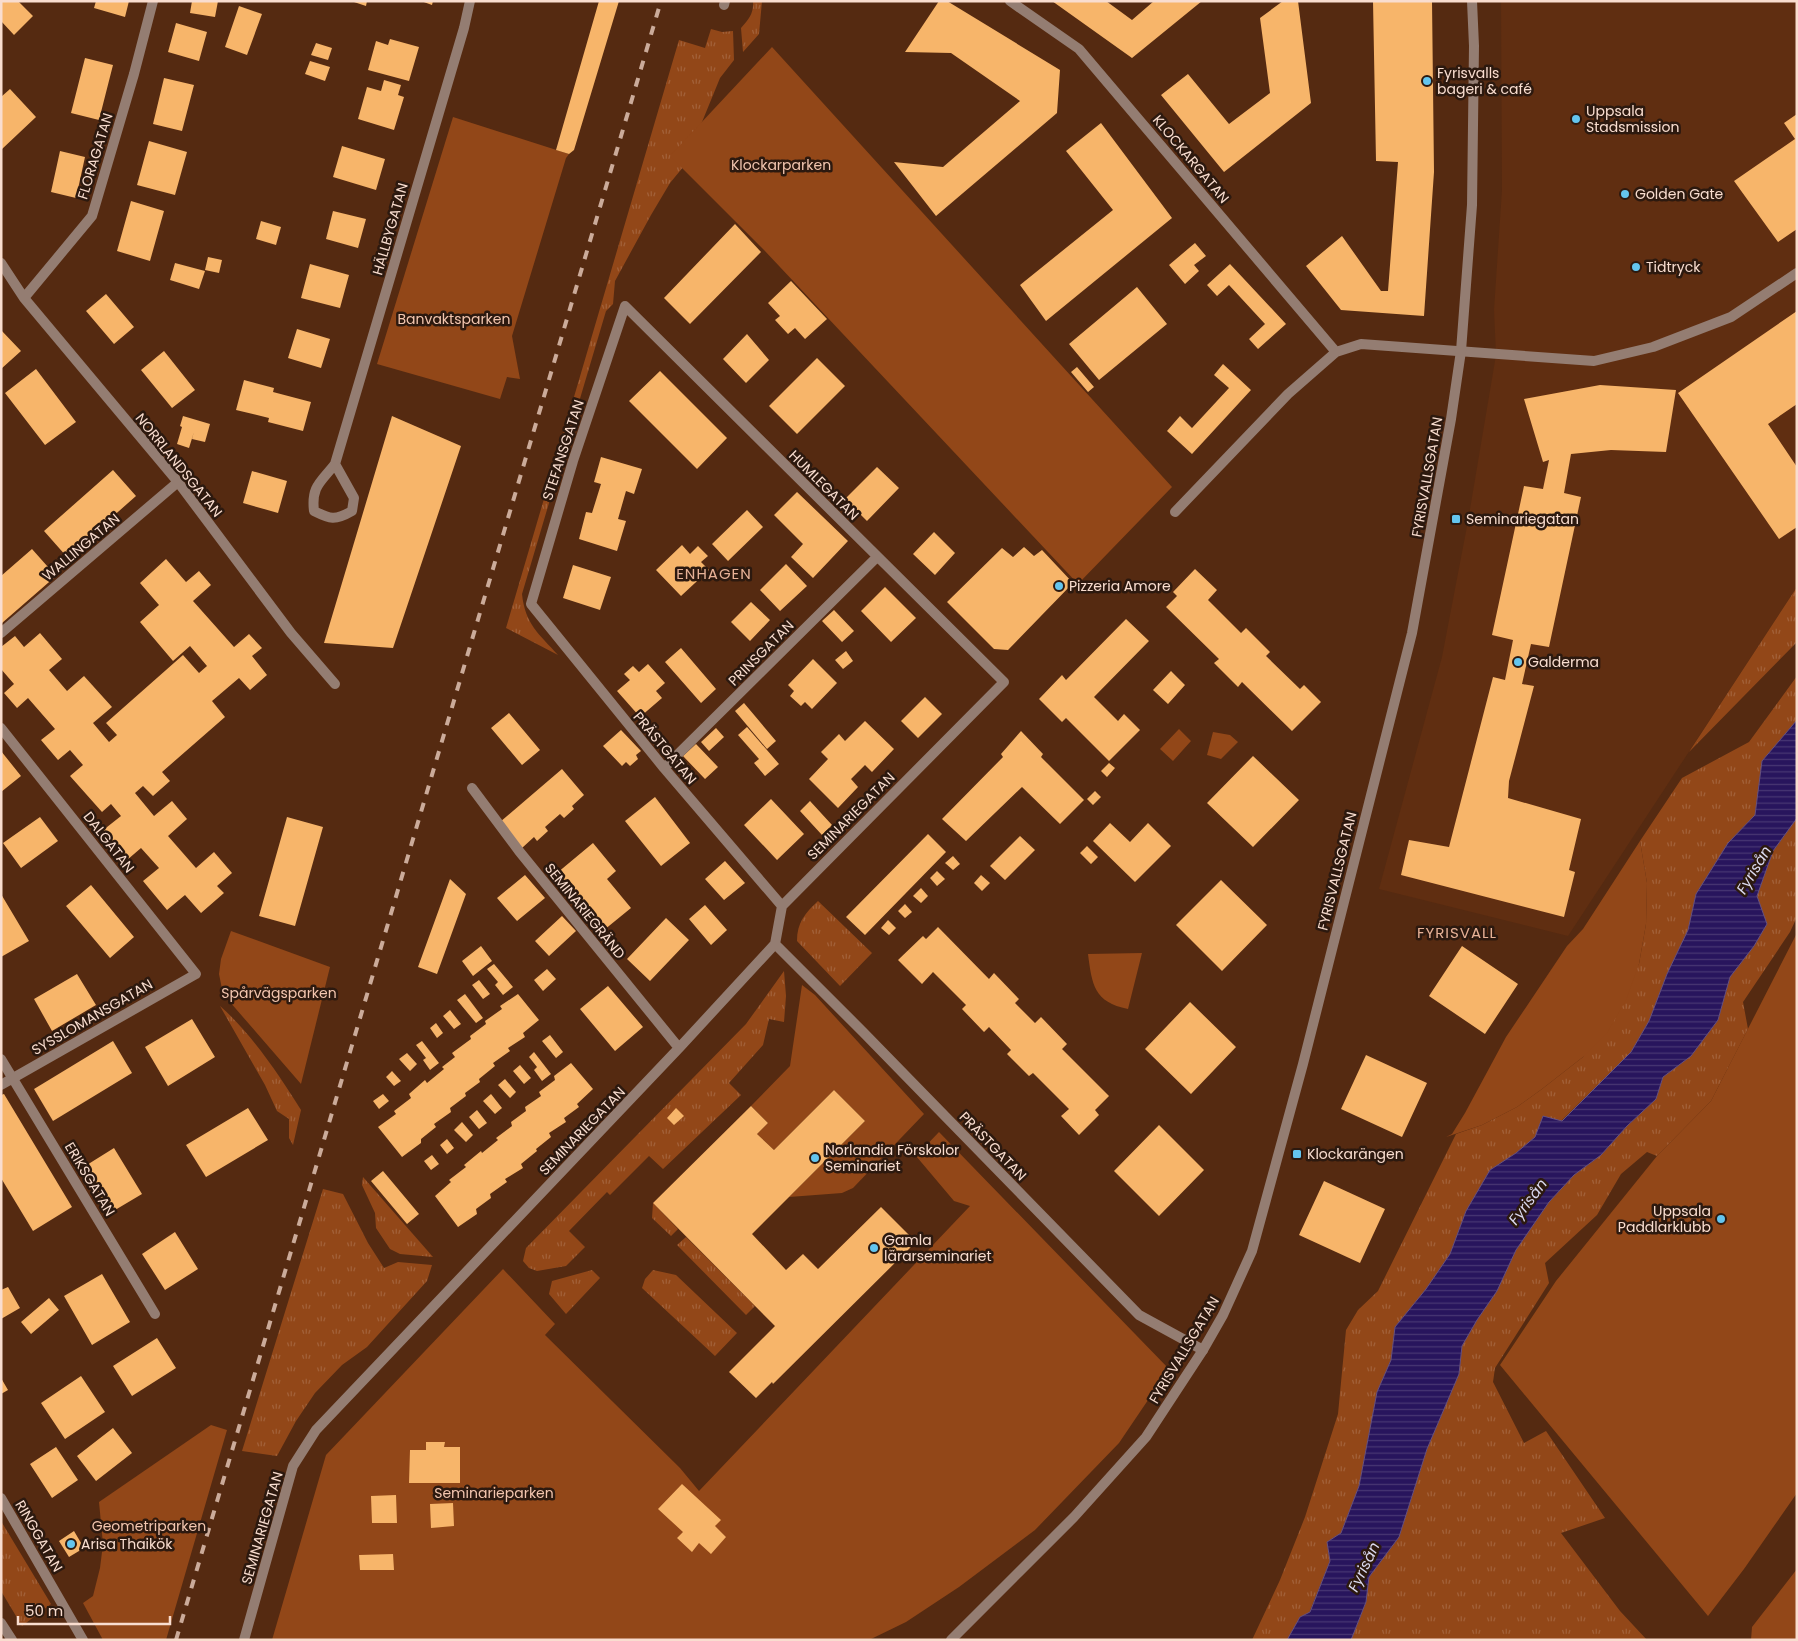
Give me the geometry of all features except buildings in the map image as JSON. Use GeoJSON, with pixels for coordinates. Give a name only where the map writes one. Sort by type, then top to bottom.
{"type":"FeatureCollection","features":[{"type":"Feature","properties":{"kind":"street","name":"FLORAGATAN"},"geometry":{"type":"LineString","coordinates":[[24,298],[92,216],[134,74],[153,1]]}},
{"type":"Feature","properties":{"kind":"street","name":"HÄLLBYGATAN"},"geometry":{"type":"LineString","coordinates":[[336,464],[354,498],[352,511],[340,518],[328,518],[314,511],[312,496],[336,464],[464,28],[470,1]]}},
{"type":"Feature","properties":{"kind":"street","name":"KLOCKARGATAN"},"geometry":{"type":"LineString","coordinates":[[1010,1],[1079,49],[1336,352]]}},
{"type":"Feature","properties":{"kind":"street","name":"FYRISVALLSGATAN"},"geometry":{"type":"LineString","coordinates":[[951,1640],[1074,1517],[1146,1436],[1203,1350],[1223,1315],[1252,1251],[1305,1054],[1412,633],[1452,419],[1461,352],[1472,205],[1474,46],[1472,1]]}},
{"type":"Feature","properties":{"kind":"street","name":"NORRLANDSGATAN"},"geometry":{"type":"LineString","coordinates":[[1,263],[24,298],[178,482],[291,634],[336,684]]}},
{"type":"Feature","properties":{"kind":"street"},"geometry":{"type":"LineString","coordinates":[[1175,512],[1288,394],[1336,352],[1362,344],[1594,360],[1653,347],[1731,317],[1797,273]]}},
{"type":"Feature","properties":{"kind":"street","name":"HUMLEGATAN"},"geometry":{"type":"LineString","coordinates":[[625,306],[1004,682]]}},
{"type":"Feature","properties":{"kind":"street","name":"STEFANSGATAN"},"geometry":{"type":"LineString","coordinates":[[531,604],[573,461],[625,306]]}},
{"type":"Feature","properties":{"kind":"street","name":"WALLINGATAN"},"geometry":{"type":"LineString","coordinates":[[1,633],[178,482]]}},
{"type":"Feature","properties":{"kind":"street","name":"PRINSGATAN"},"geometry":{"type":"LineString","coordinates":[[664,768],[877,557]]}},
{"type":"Feature","properties":{"kind":"street","name":"PRÄSTGATAN"},"geometry":{"type":"LineString","coordinates":[[531,604],[664,768],[782,906]]}},
{"type":"Feature","properties":{"kind":"street","name":"SEMINARIEGATAN"},"geometry":{"type":"LineString","coordinates":[[782,906],[1004,682]]}},
{"type":"Feature","properties":{"kind":"street","name":"DALGATAN"},"geometry":{"type":"LineString","coordinates":[[1,728],[196,974]]}},
{"type":"Feature","properties":{"kind":"street","name":"SEMINARIEGRÄND"},"geometry":{"type":"LineString","coordinates":[[472,788],[519,851],[679,1048]]}},
{"type":"Feature","properties":{"kind":"street"},"geometry":{"type":"LineString","coordinates":[[775,944],[782,906]]}},
{"type":"Feature","properties":{"kind":"street","name":"PRÄSTGATAN"},"geometry":{"type":"LineString","coordinates":[[775,944],[1140,1315],[1203,1350]]}},
{"type":"Feature","properties":{"kind":"street","name":"SEMINARIEGATAN"},"geometry":{"type":"LineString","coordinates":[[244,1640],[293,1466],[316,1430],[679,1048],[775,944]]}},
{"type":"Feature","properties":{"kind":"street","name":"SYSSLOMANSGATAN"},"geometry":{"type":"LineString","coordinates":[[1,1085],[196,974]]}},
{"type":"Feature","properties":{"kind":"street","name":"ERIKSGATAN"},"geometry":{"type":"LineString","coordinates":[[1,1059],[155,1314]]}},
{"type":"Feature","properties":{"kind":"street","name":"RINGGATAN"},"geometry":{"type":"LineString","coordinates":[[1,1498],[83,1640]]}},
{"type":"Feature","properties":{"kind":"street"},"geometry":{"type":"LineString","coordinates":[[1,1623],[12,1640]]}},
{"type":"Feature","properties":{"kind":"shaded area"},"geometry":{"type":"Polygon","coordinates":[[[1501,1],[1797,1],[1797,587],[1568,936],[1379,889],[1442,657],[1468,521],[1496,355],[1494,310],[1502,190],[1501,1]]]}},
{"type":"Feature","properties":{"kind":"green space"},"geometry":{"type":"Polygon","coordinates":[[[753,1],[762,1],[759,34],[743,52],[741,28],[750,16],[753,9],[753,1]]]}},
{"type":"Feature","properties":{"kind":"green space"},"geometry":{"type":"Polygon","coordinates":[[[711,29],[722,32],[733,31],[734,60],[720,78],[684,166],[670,183],[615,281],[613,304],[606,311],[522,594],[526,613],[534,628],[558,655],[506,628],[679,40],[705,48],[711,29]]]}},
{"type":"Feature","properties":{"kind":"green space","name":"Klockarparken"},"geometry":{"type":"Polygon","coordinates":[[[772,47],[1172,487],[1078,584],[764,250],[670,156],[772,47]]]}},
{"type":"Feature","properties":{"kind":"green space","name":"Banvaktsparken"},"geometry":{"type":"Polygon","coordinates":[[[453,117],[569,154],[566,158],[512,336],[520,379],[507,377],[500,399],[377,364],[453,117]]]}},
{"type":"Feature","properties":{"kind":"green space"},"geometry":{"type":"Polygon","coordinates":[[[1797,587],[1797,642],[1689,752],[1797,587]]]}},
{"type":"Feature","properties":{"kind":"green space"},"geometry":{"type":"Polygon","coordinates":[[[1797,676],[1797,720],[1762,761],[1755,815],[1728,843],[1696,894],[1688,930],[1667,974],[1649,1021],[1631,1052],[1561,1121],[1543,1116],[1535,1137],[1516,1153],[1490,1170],[1466,1211],[1450,1254],[1426,1289],[1395,1327],[1391,1360],[1377,1392],[1359,1486],[1341,1533],[1327,1542],[1330,1561],[1309,1613],[1300,1617],[1287,1640],[1252,1640],[1280,1580],[1305,1517],[1338,1414],[1346,1330],[1358,1310],[1378,1291],[1456,1134],[1482,1125],[1517,1107],[1583,1057],[1639,964],[1646,924],[1647,883],[1640,841],[1682,778],[1749,742],[1797,676]]]}},
{"type":"Feature","properties":{"kind":"green space"},"geometry":{"type":"Polygon","coordinates":[[[1179,729],[1191,741],[1173,761],[1160,749],[1179,729]]]}},
{"type":"Feature","properties":{"kind":"green space"},"geometry":{"type":"Polygon","coordinates":[[[1213,732],[1230,735],[1238,742],[1221,759],[1207,755],[1213,732]]]}},
{"type":"Feature","properties":{"kind":"green space"},"geometry":{"type":"Polygon","coordinates":[[[1797,818],[1797,917],[1790,932],[1743,1002],[1748,1029],[1711,1101],[1657,1156],[1647,1152],[1621,1174],[1597,1215],[1545,1263],[1549,1283],[1495,1368],[1493,1382],[1524,1443],[1546,1431],[1605,1518],[1561,1533],[1620,1611],[1647,1640],[1351,1640],[1366,1602],[1369,1577],[1399,1537],[1427,1449],[1459,1374],[1462,1346],[1497,1291],[1516,1250],[1549,1202],[1574,1175],[1601,1155],[1627,1126],[1656,1099],[1663,1077],[1691,1056],[1718,1020],[1730,977],[1754,946],[1767,924],[1757,896],[1773,851],[1797,818]]]}},
{"type":"Feature","properties":{"kind":"green space"},"geometry":{"type":"Polygon","coordinates":[[[1640,841],[1647,883],[1646,924],[1639,964],[1626,1000],[1607,1033],[1583,1057],[1517,1107],[1482,1125],[1446,1137],[1452,1134],[1465,1113],[1506,1037],[1567,946],[1583,929],[1640,841]]]}},
{"type":"Feature","properties":{"kind":"green space"},"geometry":{"type":"Polygon","coordinates":[[[818,901],[872,953],[840,986],[797,941],[798,929],[803,919],[818,901]]]}},
{"type":"Feature","properties":{"kind":"green space","name":"Spårvägsparken"},"geometry":{"type":"Polygon","coordinates":[[[231,931],[330,967],[301,1084],[223,994],[219,974],[221,959],[231,931]]]}},
{"type":"Feature","properties":{"kind":"green space"},"geometry":{"type":"Polygon","coordinates":[[[1797,933],[1797,1493],[1744,1569],[1708,1616],[1500,1365],[1556,1281],[1657,1156],[1711,1101],[1797,933]]]}},
{"type":"Feature","properties":{"kind":"green space"},"geometry":{"type":"Polygon","coordinates":[[[1142,953],[1128,1009],[1108,1002],[1101,997],[1093,983],[1088,954],[1142,953]]]}},
{"type":"Feature","properties":{"kind":"green space"},"geometry":{"type":"Polygon","coordinates":[[[784,971],[786,996],[784,1022],[769,1019],[763,1045],[729,1083],[741,1095],[663,1169],[649,1156],[610,1195],[607,1192],[569,1231],[585,1247],[566,1266],[537,1271],[529,1268],[523,1261],[526,1248],[746,1024],[784,971]]]}},
{"type":"Feature","properties":{"kind":"green space"},"geometry":{"type":"Polygon","coordinates":[[[802,985],[815,995],[924,1114],[853,1188],[842,1193],[789,1197],[865,1121],[834,1090],[774,1150],[757,1134],[768,1123],[751,1106],[790,1066],[802,985]]]}},
{"type":"Feature","properties":{"kind":"green space"},"geometry":{"type":"Polygon","coordinates":[[[220,1006],[253,1041],[301,1110],[293,1145],[289,1138],[289,1119],[277,1111],[265,1085],[220,1006]]]}},
{"type":"Feature","properties":{"kind":"green space","name":"Seminarieparken"},"geometry":{"type":"Polygon","coordinates":[[[939,1132],[1169,1369],[1119,1443],[1035,1530],[959,1587],[906,1622],[869,1640],[272,1640],[326,1455],[503,1269],[555,1324],[545,1335],[680,1468],[699,1491],[970,1206],[954,1201],[916,1156],[939,1132]]]}},
{"type":"Feature","properties":{"kind":"green space"},"geometry":{"type":"Polygon","coordinates":[[[363,1177],[433,1257],[400,1254],[390,1249],[376,1228],[375,1213],[362,1185],[363,1177]]]}},
{"type":"Feature","properties":{"kind":"green space"},"geometry":{"type":"Polygon","coordinates":[[[323,1189],[343,1194],[368,1243],[384,1268],[398,1262],[432,1265],[427,1281],[367,1347],[342,1365],[315,1393],[296,1421],[277,1456],[242,1451],[323,1189]]]}},
{"type":"Feature","properties":{"kind":"green space"},"geometry":{"type":"Polygon","coordinates":[[[653,1203],[678,1229],[671,1236],[652,1218],[653,1203]]]}},
{"type":"Feature","properties":{"kind":"green space"},"geometry":{"type":"Polygon","coordinates":[[[686,1237],[755,1306],[746,1315],[677,1245],[686,1237]]]}},
{"type":"Feature","properties":{"kind":"green space"},"geometry":{"type":"Polygon","coordinates":[[[592,1270],[600,1278],[566,1314],[549,1294],[552,1281],[592,1270]]]}},
{"type":"Feature","properties":{"kind":"green space"},"geometry":{"type":"Polygon","coordinates":[[[653,1270],[676,1275],[737,1333],[715,1356],[642,1288],[645,1279],[653,1270]]]}},
{"type":"Feature","properties":{"kind":"green space","name":"Geometriparken"},"geometry":{"type":"Polygon","coordinates":[[[211,1425],[227,1430],[166,1640],[103,1640],[83,1603],[93,1596],[100,1568],[103,1544],[99,1502],[211,1425]]]}},
{"type":"Feature","properties":{"kind":"green space"},"geometry":{"type":"Polygon","coordinates":[[[1,1521],[51,1604],[22,1626],[1,1591],[1,1521]]]}},
{"type":"Feature","properties":{"kind":"green space"},"geometry":{"type":"Polygon","coordinates":[[[1797,1569],[1797,1640],[1751,1640],[1752,1627],[1797,1569]]]}},
{"type":"Feature","properties":{"kind":"water","name":"Fyrisån"},"geometry":{"type":"Polygon","coordinates":[[[1797,720],[1797,818],[1773,851],[1757,896],[1767,924],[1754,946],[1730,977],[1718,1020],[1691,1056],[1663,1077],[1656,1099],[1627,1126],[1601,1155],[1574,1175],[1549,1202],[1516,1250],[1497,1291],[1462,1346],[1459,1374],[1427,1449],[1399,1537],[1369,1577],[1366,1602],[1351,1640],[1287,1640],[1300,1617],[1310,1612],[1330,1561],[1327,1542],[1341,1533],[1359,1486],[1377,1392],[1391,1360],[1395,1327],[1426,1289],[1450,1254],[1466,1211],[1490,1170],[1516,1153],[1535,1137],[1543,1116],[1562,1121],[1631,1052],[1649,1021],[1667,974],[1688,930],[1696,894],[1728,843],[1755,815],[1762,761],[1797,720]]]}},
{"type":"Feature","properties":{"kind":"railway"},"geometry":{"type":"LineString","coordinates":[[176,1640],[661,1]]}},
{"type":"Feature","properties":{"kind":"place","name":"Fyrisvalls bageri & café"},"geometry":{"type":"Point","coordinates":[1427,81]}},
{"type":"Feature","properties":{"kind":"place","name":"Uppsala Stadsmission"},"geometry":{"type":"Point","coordinates":[1576,119]}},
{"type":"Feature","properties":{"kind":"place","name":"Golden Gate"},"geometry":{"type":"Point","coordinates":[1625,194]}},
{"type":"Feature","properties":{"kind":"place","name":"Tidtryck"},"geometry":{"type":"Point","coordinates":[1636,267]}},
{"type":"Feature","properties":{"kind":"place","name":"Seminariegatan"},"geometry":{"type":"Point","coordinates":[1456,519]}},
{"type":"Feature","properties":{"kind":"place","name":"Pizzeria Amore"},"geometry":{"type":"Point","coordinates":[1059,586]}},
{"type":"Feature","properties":{"kind":"place","name":"Galderma"},"geometry":{"type":"Point","coordinates":[1518,662]}},
{"type":"Feature","properties":{"kind":"place","name":"Klockarängen"},"geometry":{"type":"Point","coordinates":[1297,1154]}},
{"type":"Feature","properties":{"kind":"place","name":"Norlandia Förskolor Seminariet"},"geometry":{"type":"Point","coordinates":[815,1158]}},
{"type":"Feature","properties":{"kind":"place","name":"Uppsala Paddlarklubb"},"geometry":{"type":"Point","coordinates":[1721,1219]}},
{"type":"Feature","properties":{"kind":"place","name":"Gamla lärarseminariet"},"geometry":{"type":"Point","coordinates":[874,1248]}},
{"type":"Feature","properties":{"kind":"place","name":"Arisa Thaikök"},"geometry":{"type":"Point","coordinates":[71,1544]}},
{"type":"Feature","properties":{"kind":"district","name":"ENHAGEN"},"geometry":{"type":"Point","coordinates":[714,574]}},
{"type":"Feature","properties":{"kind":"district","name":"FYRISVALL"},"geometry":{"type":"Point","coordinates":[1457,933]}}]}
